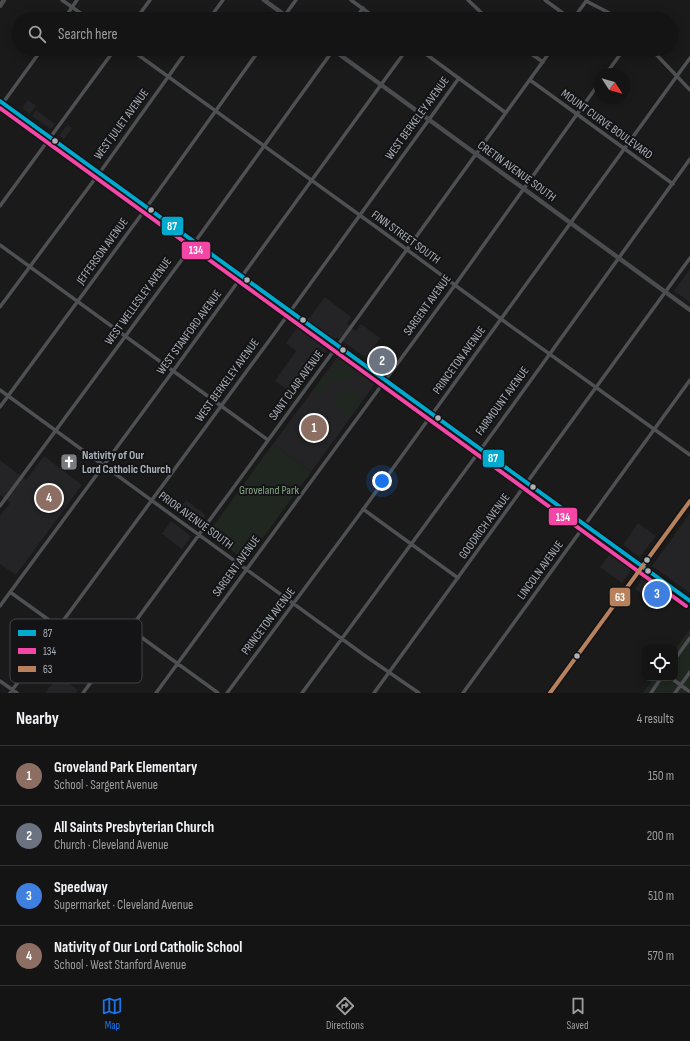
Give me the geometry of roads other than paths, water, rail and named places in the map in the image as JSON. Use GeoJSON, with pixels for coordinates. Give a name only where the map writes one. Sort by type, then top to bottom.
{"type":"FeatureCollection","features":[{"type":"Feature","properties":{"kind":"main road"},"geometry":{"type":"LineString","coordinates":[[0,6],[4,0]]}},
{"type":"Feature","properties":{"kind":"main road"},"geometry":{"type":"LineString","coordinates":[[264,0],[277,12]]}},
{"type":"Feature","properties":{"kind":"main road","name":"CRETIN AVENUE SOUTH"},"geometry":{"type":"LineString","coordinates":[[342,56],[690,310]]}},
{"type":"Feature","properties":{"kind":"main road"},"geometry":{"type":"LineString","coordinates":[[550,693],[690,501]]}},
{"type":"Feature","properties":{"kind":"street"},"geometry":{"type":"LineString","coordinates":[[62,0],[79,12]]}},
{"type":"Feature","properties":{"kind":"street"},"geometry":{"type":"LineString","coordinates":[[69,12],[77,0]]}},
{"type":"Feature","properties":{"kind":"street"},"geometry":{"type":"LineString","coordinates":[[141,12],[150,0]]}},
{"type":"Feature","properties":{"kind":"street"},"geometry":{"type":"LineString","coordinates":[[214,12],[223,0]]}},
{"type":"Feature","properties":{"kind":"street"},"geometry":{"type":"LineString","coordinates":[[287,12],[296,0]]}},
{"type":"Feature","properties":{"kind":"street"},"geometry":{"type":"LineString","coordinates":[[351,0],[368,12]]}},
{"type":"Feature","properties":{"kind":"street"},"geometry":{"type":"LineString","coordinates":[[468,0],[481,12]]}},
{"type":"Feature","properties":{"kind":"street"},"geometry":{"type":"LineString","coordinates":[[545,0],[562,12]]}},
{"type":"Feature","properties":{"kind":"street"},"geometry":{"type":"LineString","coordinates":[[577,12],[586,1],[607,12]]}},
{"type":"Feature","properties":{"kind":"street"},"geometry":{"type":"LineString","coordinates":[[359,12],[362,8]]}},
{"type":"Feature","properties":{"kind":"street"},"geometry":{"type":"LineString","coordinates":[[0,107],[2,102],[37,56]]}},
{"type":"Feature","properties":{"kind":"street"},"geometry":{"type":"LineString","coordinates":[[0,206],[110,56]]}},
{"type":"Feature","properties":{"kind":"street","name":"FINN STREET SOUTH"},"geometry":{"type":"LineString","coordinates":[[140,56],[690,455]]}},
{"type":"Feature","properties":{"kind":"street","name":"WEST JULIET AVENUE"},"geometry":{"type":"LineString","coordinates":[[0,307],[100,172],[183,56]]}},
{"type":"Feature","properties":{"kind":"street","name":"JEFFERSON AVENUE"},"geometry":{"type":"LineString","coordinates":[[0,407],[147,207],[255,56]]}},
{"type":"Feature","properties":{"kind":"street","name":"WEST WELLESLEY AVENUE"},"geometry":{"type":"LineString","coordinates":[[0,506],[195,241],[328,56]]}},
{"type":"Feature","properties":{"kind":"street","name":"WEST STANFORD AVENUE"},"geometry":{"type":"LineString","coordinates":[[0,606],[402,56]]}},
{"type":"Feature","properties":{"kind":"street"},"geometry":{"type":"LineString","coordinates":[[428,56],[506,112]]}},
{"type":"Feature","properties":{"kind":"street"},"geometry":{"type":"LineString","coordinates":[[534,56],[543,62]]}},
{"type":"Feature","properties":{"kind":"street","name":"SAINT CLAIR AVENUE"},"geometry":{"type":"LineString","coordinates":[[137,619],[547,56]]}},
{"type":"Feature","properties":{"kind":"street"},"geometry":{"type":"LineString","coordinates":[[610,68],[619,56]]}},
{"type":"Feature","properties":{"kind":"street"},"geometry":{"type":"LineString","coordinates":[[658,56],[690,90]]}},
{"type":"Feature","properties":{"kind":"street","name":"PRINCETON AVENUE"},"geometry":{"type":"LineString","coordinates":[[227,693],[294,604],[690,58]]}},
{"type":"Feature","properties":{"kind":"street","name":"WEST BERKELEY AVENUE"},"geometry":{"type":"LineString","coordinates":[[64,619],[290,311],[458,78]]}},
{"type":"Feature","properties":{"kind":"street","name":"MOUNT CURVE BOULEVARD"},"geometry":{"type":"LineString","coordinates":[[530,80],[673,184]]}},
{"type":"Feature","properties":{"kind":"street","name":"SARGENT AVENUE"},"geometry":{"type":"LineString","coordinates":[[156,693],[455,284],[594,90]]}},
{"type":"Feature","properties":{"kind":"street"},"geometry":{"type":"LineString","coordinates":[[2,102],[690,601]]}},
{"type":"Feature","properties":{"kind":"street","name":"FAIRMOUNT AVENUE"},"geometry":{"type":"LineString","coordinates":[[302,693],[690,159]]}},
{"type":"Feature","properties":{"kind":"street"},"geometry":{"type":"LineString","coordinates":[[0,245],[268,440]]}},
{"type":"Feature","properties":{"kind":"street","name":"GOODRICH AVENUE"},"geometry":{"type":"LineString","coordinates":[[374,693],[690,258]]}},
{"type":"Feature","properties":{"kind":"street","name":"LINCOLN AVENUE"},"geometry":{"type":"LineString","coordinates":[[463,693],[690,380]]}},
{"type":"Feature","properties":{"kind":"street","name":"PRIOR AVENUE SOUTH"},"geometry":{"type":"LineString","coordinates":[[0,390],[389,673],[419,693]]}},
{"type":"Feature","properties":{"kind":"street"},"geometry":{"type":"LineString","coordinates":[[363,509],[458,578]]}},
{"type":"Feature","properties":{"kind":"street"},"geometry":{"type":"LineString","coordinates":[[10,592],[47,619]]}},
{"type":"Feature","properties":{"kind":"street"},"geometry":{"type":"LineString","coordinates":[[142,638],[218,693]]}},
{"type":"Feature","properties":{"kind":"street"},"geometry":{"type":"LineString","coordinates":[[678,655],[690,638]]}},
{"type":"Feature","properties":{"kind":"street"},"geometry":{"type":"LineString","coordinates":[[675,693],[690,672]]}},
{"type":"Feature","properties":{"kind":"street"},"geometry":{"type":"LineString","coordinates":[[0,681],[11,691],[17,693]]}},
{"type":"Feature","properties":{"kind":"street"},"geometry":{"type":"LineString","coordinates":[[651,693],[659,681]]}},
{"type":"Feature","properties":{"kind":"street"},"geometry":{"type":"LineString","coordinates":[[675,681],[690,692]]}},
{"type":"Feature","properties":{"kind":"street","name":"SAINT CLAIR AVENUE"},"geometry":{"type":"LineString","coordinates":[[83,693],[90,683]]}},
{"type":"Feature","properties":{"kind":"place","name":"All Saints Presbyterian Church"},"geometry":{"type":"Point","coordinates":[382,361]}},
{"type":"Feature","properties":{"kind":"place","name":"Groveland Park Elementary"},"geometry":{"type":"Point","coordinates":[314,428]}},
{"type":"Feature","properties":{"kind":"place","name":"Nativity of Our Lord Catholic Church"},"geometry":{"type":"Point","coordinates":[69,462]}},
{"type":"Feature","properties":{"kind":"place","name":"Nativity of Our Lord Catholic School"},"geometry":{"type":"Point","coordinates":[49,498]}},
{"type":"Feature","properties":{"kind":"place","name":"Speedway"},"geometry":{"type":"Point","coordinates":[657,594]}},
{"type":"Feature","properties":{"kind":"park label","name":"Groveland Park"},"geometry":{"type":"Point","coordinates":[269,490]}}]}
